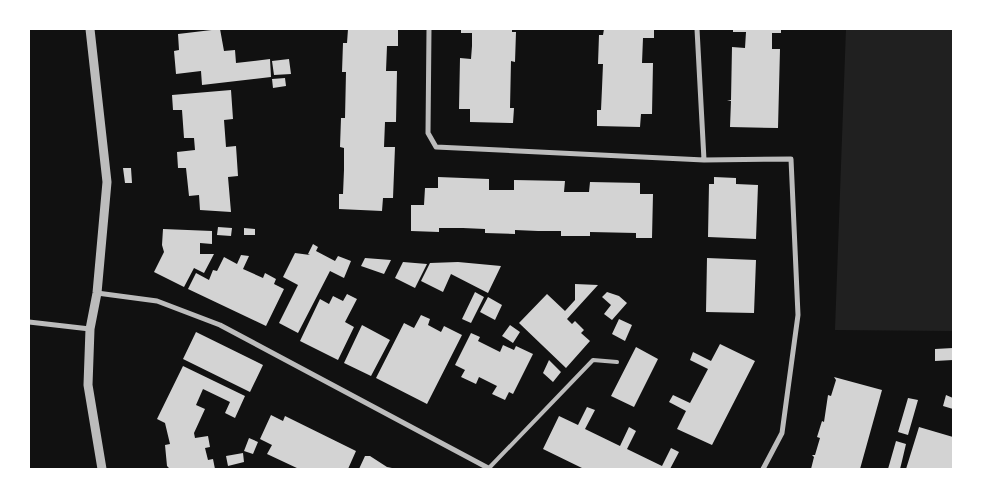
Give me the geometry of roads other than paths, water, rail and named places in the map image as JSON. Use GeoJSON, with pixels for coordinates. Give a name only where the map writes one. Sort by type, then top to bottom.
{"type":"FeatureCollection","features":[{"type":"Feature","properties":{"kind":"street"},"geometry":{"type":"LineString","coordinates":[[90,29],[107,182],[97,293],[90,330],[88,385],[102,469]]}},
{"type":"Feature","properties":{"kind":"street"},"geometry":{"type":"LineString","coordinates":[[429,29],[428,134],[436,147],[704,160],[791,158],[798,315],[782,433],[764,469]]}},
{"type":"Feature","properties":{"kind":"street"},"geometry":{"type":"LineString","coordinates":[[697,29],[704,160]]}},
{"type":"Feature","properties":{"kind":"street"},"geometry":{"type":"LineString","coordinates":[[97,293],[157,302],[220,325],[490,469]]}},
{"type":"Feature","properties":{"kind":"street"},"geometry":{"type":"LineString","coordinates":[[29,322],[90,330]]}},
{"type":"Feature","properties":{"kind":"lane"},"geometry":{"type":"LineString","coordinates":[[490,469],[593,360],[618,362]]}}]}
